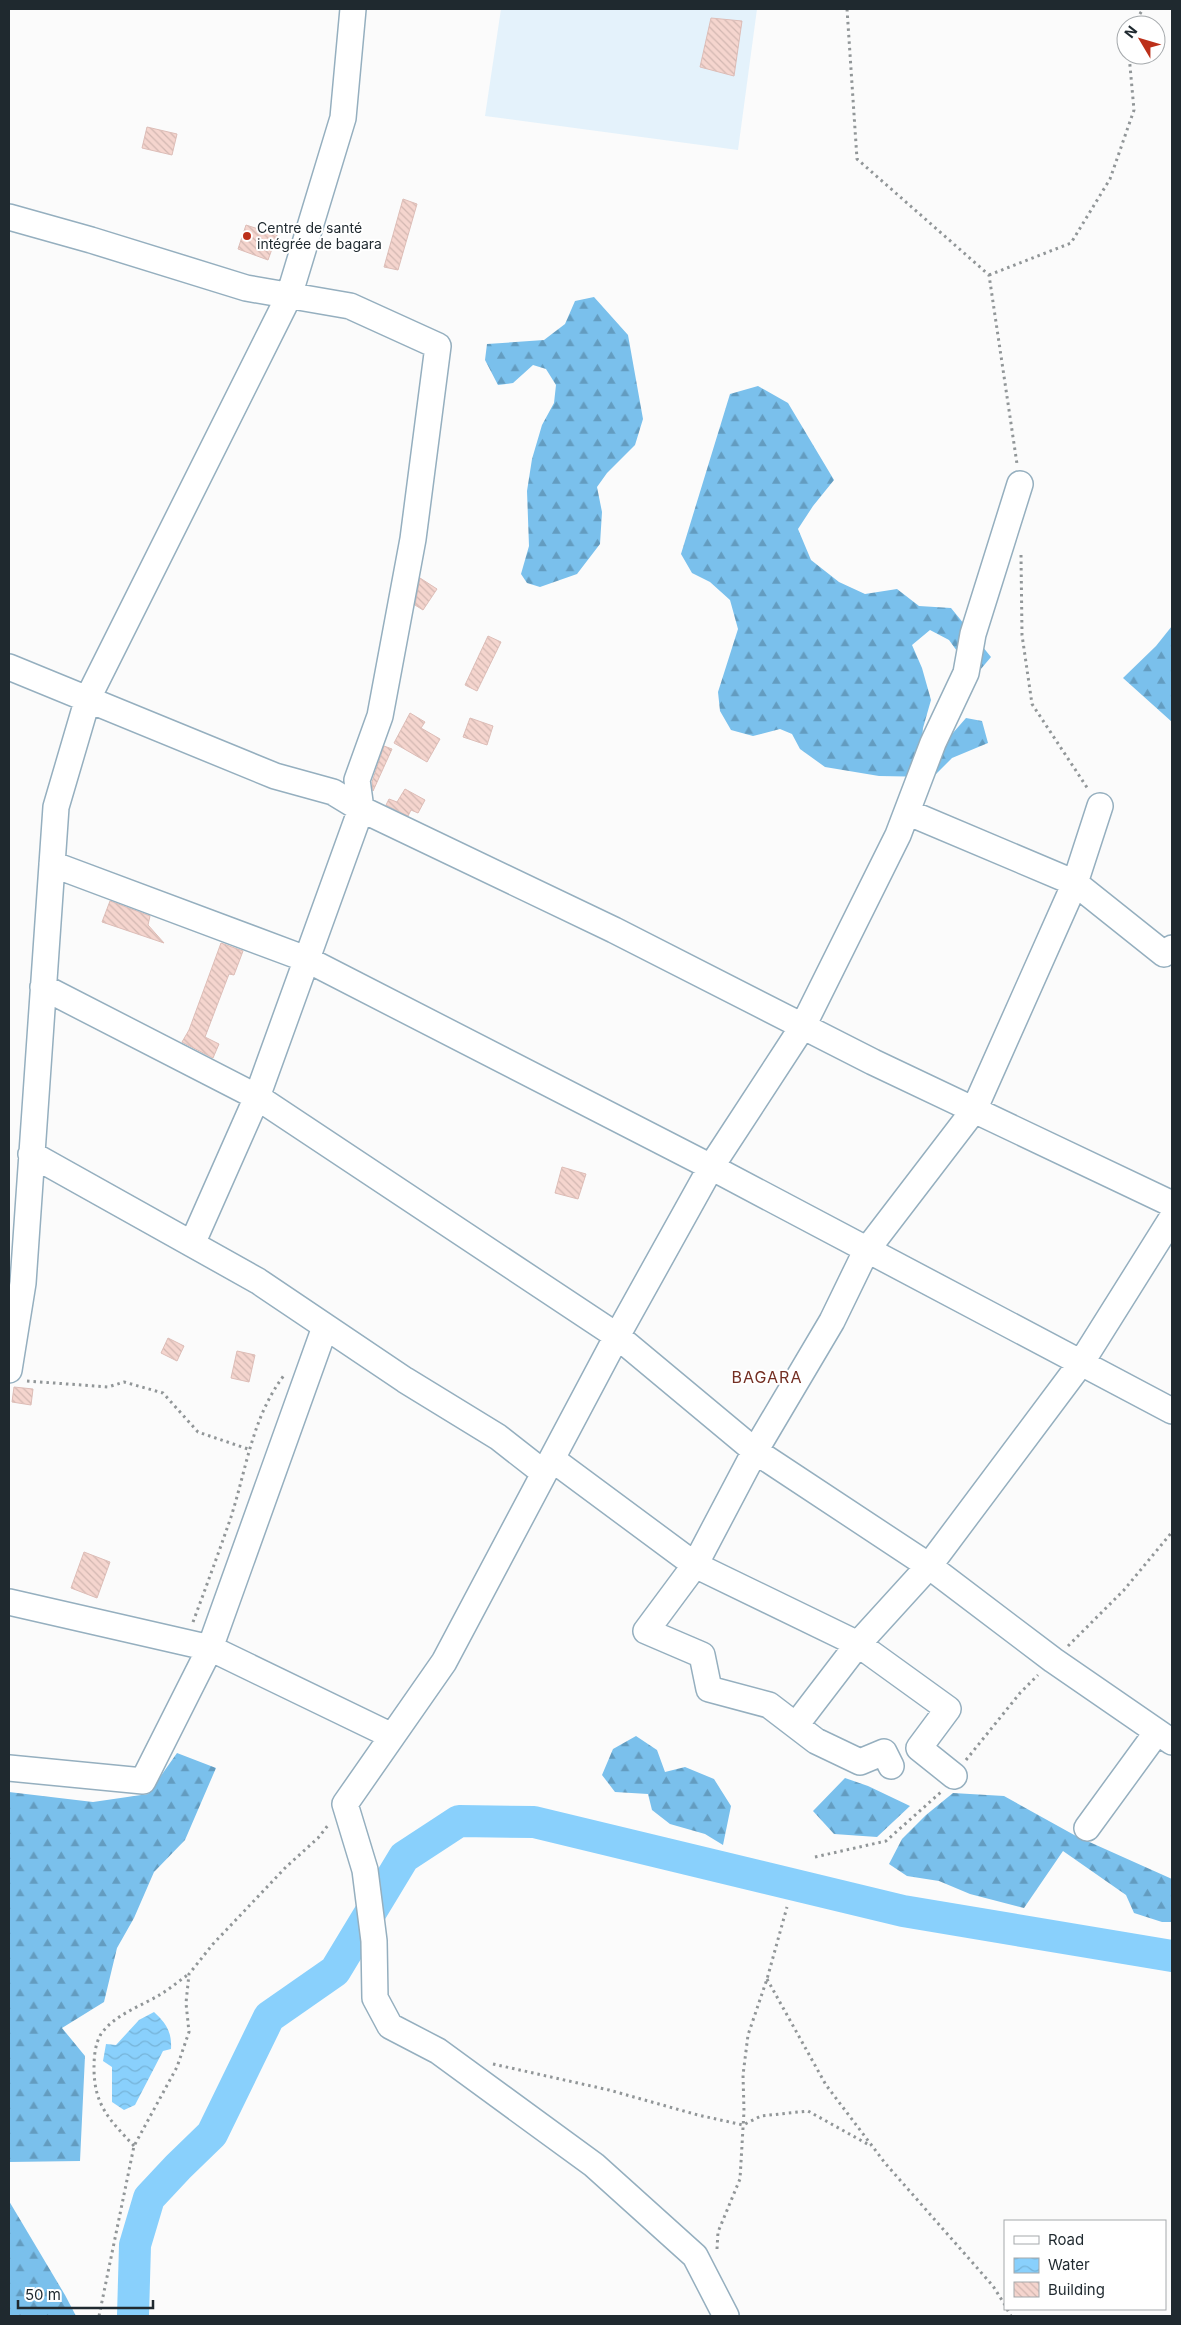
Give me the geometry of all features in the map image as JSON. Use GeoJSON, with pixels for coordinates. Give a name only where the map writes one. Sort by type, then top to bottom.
{"type":"FeatureCollection","features":[{"type":"Feature","properties":{"kind":"street"},"geometry":{"type":"LineString","coordinates":[[13,1375],[23,1283],[56,807],[88,698],[289,296],[344,118],[353,9]]}},
{"type":"Feature","properties":{"kind":"street"},"geometry":{"type":"LineString","coordinates":[[9,217],[92,240],[246,288],[350,306],[438,346],[413,539],[380,716],[357,780],[361,809],[257,1097],[192,1244]]}},
{"type":"Feature","properties":{"kind":"street"},"geometry":{"type":"LineString","coordinates":[[726,2316],[695,2256],[594,2166],[435,2049],[390,2026],[375,1998],[374,1941],[365,1870],[345,1804],[444,1662],[617,1336],[711,1167],[803,1026],[898,835],[933,743],[966,673],[973,634],[1020,484]]}},
{"type":"Feature","properties":{"kind":"street"},"geometry":{"type":"LineString","coordinates":[[9,667],[275,776],[333,792],[361,809],[614,930],[974,1110],[1172,1204]]}},
{"type":"Feature","properties":{"kind":"street"},"geometry":{"type":"LineString","coordinates":[[891,1766],[884,1752],[860,1762],[816,1741],[769,1704],[710,1689],[702,1655],[646,1632],[695,1565],[755,1451],[832,1321],[866,1251],[974,1110],[1075,883],[1100,806]]}},
{"type":"Feature","properties":{"kind":"street"},"geometry":{"type":"LineString","coordinates":[[907,812],[1075,883],[1164,954],[1172,948]]}},
{"type":"Feature","properties":{"kind":"street"},"geometry":{"type":"LineString","coordinates":[[52,864],[306,959],[711,1167],[866,1251],[1172,1411]]}},
{"type":"Feature","properties":{"kind":"street"},"geometry":{"type":"LineString","coordinates":[[43,987],[257,1097],[617,1336],[755,1451],[929,1566],[1053,1660],[1165,1737],[1087,1828]]}},
{"type":"Feature","properties":{"kind":"street"},"geometry":{"type":"LineString","coordinates":[[31,1154],[258,1281],[405,1380],[548,1466],[695,1565],[858,1644],[948,1709],[919,1748],[954,1776]]}},
{"type":"Feature","properties":{"kind":"street"},"geometry":{"type":"LineString","coordinates":[[796,1725],[858,1644],[929,1566],[1081,1363],[1172,1218]]}},
{"type":"Feature","properties":{"kind":"street"},"geometry":{"type":"LineString","coordinates":[[9,1768],[143,1781],[325,1327]]}},
{"type":"Feature","properties":{"kind":"street"},"geometry":{"type":"LineString","coordinates":[[9,1602],[198,1645],[392,1736]]}},
{"type":"Feature","properties":{"kind":"path"},"geometry":{"type":"LineString","coordinates":[[847,9],[857,159],[989,276],[1020,484]]}},
{"type":"Feature","properties":{"kind":"path"},"geometry":{"type":"LineString","coordinates":[[989,276],[1071,243],[1110,179],[1134,110],[1130,65]]}},
{"type":"Feature","properties":{"kind":"path"},"geometry":{"type":"LineString","coordinates":[[1021,550],[1022,636],[1032,704],[1100,806]]}},
{"type":"Feature","properties":{"kind":"path"},"geometry":{"type":"LineString","coordinates":[[198,1645],[248,1449],[270,1393],[286,1373]]}},
{"type":"Feature","properties":{"kind":"path"},"geometry":{"type":"LineString","coordinates":[[13,1375],[108,1387],[124,1382],[163,1392],[198,1432],[248,1449]]}},
{"type":"Feature","properties":{"kind":"path"},"geometry":{"type":"LineString","coordinates":[[815,1857],[886,1841],[939,1794],[1020,1693],[1124,1590],[1172,1532]]}},
{"type":"Feature","properties":{"kind":"path"},"geometry":{"type":"LineString","coordinates":[[134,2146],[103,2111],[95,2092],[94,2059],[96,2046],[102,2034],[116,2021],[189,1974],[213,1944],[286,1867],[318,1838],[345,1804]]}},
{"type":"Feature","properties":{"kind":"path"},"geometry":{"type":"LineString","coordinates":[[716,2257],[718,2232],[740,2179],[743,2075],[748,2035],[767,1979],[787,1907]]}},
{"type":"Feature","properties":{"kind":"path"},"geometry":{"type":"LineString","coordinates":[[99,2316],[134,2146],[177,2067],[188,2032],[186,2003],[189,1974]]}},
{"type":"Feature","properties":{"kind":"path"},"geometry":{"type":"LineString","coordinates":[[767,1979],[826,2085],[872,2146],[994,2286],[1004,2303]]}},
{"type":"Feature","properties":{"kind":"path"},"geometry":{"type":"LineString","coordinates":[[486,2062],[609,2090],[698,2115],[743,2125],[761,2116],[808,2111],[872,2146]]}},
{"type":"Feature","properties":{"kind":"shaded area"},"geometry":{"type":"Polygon","coordinates":[[[501,9],[757,9],[738,150],[485,116],[501,9]]]}},
{"type":"Feature","properties":{"kind":"green space"},"geometry":{"type":"Polygon","coordinates":[[[594,297],[628,335],[643,419],[635,445],[607,473],[597,487],[602,512],[600,544],[577,574],[540,587],[527,583],[521,574],[529,546],[527,491],[532,459],[542,425],[554,403],[556,385],[546,369],[533,365],[513,383],[498,385],[485,360],[487,344],[544,340],[565,324],[575,301],[594,297]]]}},
{"type":"Feature","properties":{"kind":"green space"},"geometry":{"type":"Polygon","coordinates":[[[758,386],[788,403],[834,480],[813,506],[798,529],[811,560],[839,582],[865,594],[897,589],[919,606],[951,608],[991,657],[975,676],[949,640],[930,630],[912,645],[922,668],[931,700],[923,728],[921,751],[945,742],[966,718],[982,721],[988,743],[952,758],[933,777],[879,776],[825,767],[800,749],[792,734],[780,729],[753,736],[731,730],[720,711],[718,692],[738,629],[730,600],[710,582],[692,573],[681,554],[730,394],[758,386]]]}},
{"type":"Feature","properties":{"kind":"green space"},"geometry":{"type":"Polygon","coordinates":[[[1172,626],[1172,722],[1123,678],[1156,646],[1172,626]]]}},
{"type":"Feature","properties":{"kind":"green space"},"geometry":{"type":"Polygon","coordinates":[[[636,1736],[657,1750],[665,1772],[685,1767],[714,1779],[731,1806],[723,1845],[705,1834],[670,1824],[652,1810],[648,1794],[615,1792],[602,1775],[613,1749],[636,1736]]]}},
{"type":"Feature","properties":{"kind":"green space"},"geometry":{"type":"Polygon","coordinates":[[[177,1753],[216,1768],[185,1840],[154,1872],[134,1918],[117,1948],[104,2002],[62,2028],[85,2056],[80,2161],[9,2162],[9,1792],[93,1802],[148,1794],[177,1753]]]}},
{"type":"Feature","properties":{"kind":"green space"},"geometry":{"type":"Polygon","coordinates":[[[845,1778],[868,1786],[910,1806],[877,1837],[834,1834],[813,1811],[845,1778]]]}},
{"type":"Feature","properties":{"kind":"green space"},"geometry":{"type":"Polygon","coordinates":[[[953,1793],[1004,1796],[1076,1836],[1172,1879],[1172,1922],[1162,1922],[1134,1913],[1126,1895],[1063,1851],[1024,1908],[970,1894],[939,1881],[907,1876],[889,1864],[902,1839],[926,1815],[953,1793]]]}},
{"type":"Feature","properties":{"kind":"green space"},"geometry":{"type":"Polygon","coordinates":[[[9,2201],[65,2295],[76,2316],[9,2316],[9,2201]]]}},
{"type":"Feature","properties":{"kind":"water"},"geometry":{"type":"Polygon","coordinates":[[[154,2012],[167,2028],[171,2049],[163,2051],[135,2105],[124,2110],[112,2102],[112,2067],[103,2061],[106,2044],[116,2045],[139,2020],[154,2012]]]}},
{"type":"Feature","properties":{"kind":"building"},"geometry":{"type":"Polygon","coordinates":[[[711,18],[742,21],[734,76],[700,67],[711,18]]]}},
{"type":"Feature","properties":{"kind":"building"},"geometry":{"type":"Polygon","coordinates":[[[147,127],[177,134],[172,155],[142,148],[147,127]]]}},
{"type":"Feature","properties":{"kind":"building"},"geometry":{"type":"Polygon","coordinates":[[[403,199],[417,204],[398,270],[384,267],[403,199]]]}},
{"type":"Feature","properties":{"kind":"building"},"geometry":{"type":"Polygon","coordinates":[[[246,225],[277,235],[268,260],[238,249],[246,225]]]}},
{"type":"Feature","properties":{"kind":"building"},"geometry":{"type":"Polygon","coordinates":[[[420,578],[437,589],[423,610],[415,605],[420,578]]]}},
{"type":"Feature","properties":{"kind":"building"},"geometry":{"type":"Polygon","coordinates":[[[488,636],[501,642],[477,691],[465,685],[488,636]]]}},
{"type":"Feature","properties":{"kind":"building"},"geometry":{"type":"Polygon","coordinates":[[[410,713],[425,722],[421,728],[440,739],[427,762],[394,743],[410,713]]]}},
{"type":"Feature","properties":{"kind":"building"},"geometry":{"type":"Polygon","coordinates":[[[470,718],[493,726],[487,745],[463,737],[470,718]]]}},
{"type":"Feature","properties":{"kind":"building"},"geometry":{"type":"Polygon","coordinates":[[[384,746],[392,749],[373,791],[372,782],[384,746]]]}},
{"type":"Feature","properties":{"kind":"building"},"geometry":{"type":"Polygon","coordinates":[[[405,789],[425,800],[418,813],[411,810],[408,816],[386,805],[389,799],[397,802],[405,789]]]}},
{"type":"Feature","properties":{"kind":"building"},"geometry":{"type":"Polygon","coordinates":[[[110,901],[150,916],[148,925],[164,943],[102,922],[110,901]]]}},
{"type":"Feature","properties":{"kind":"building"},"geometry":{"type":"Polygon","coordinates":[[[221,943],[243,951],[234,975],[229,974],[205,1037],[219,1044],[213,1058],[182,1042],[189,1030],[221,943]]]}},
{"type":"Feature","properties":{"kind":"building"},"geometry":{"type":"Polygon","coordinates":[[[562,1167],[586,1174],[578,1199],[555,1193],[562,1167]]]}},
{"type":"Feature","properties":{"kind":"building"},"geometry":{"type":"Polygon","coordinates":[[[168,1338],[184,1346],[177,1361],[161,1353],[168,1338]]]}},
{"type":"Feature","properties":{"kind":"building"},"geometry":{"type":"Polygon","coordinates":[[[237,1351],[255,1355],[249,1382],[231,1378],[237,1351]]]}},
{"type":"Feature","properties":{"kind":"building"},"geometry":{"type":"Polygon","coordinates":[[[14,1387],[33,1389],[31,1405],[12,1402],[14,1387]]]}},
{"type":"Feature","properties":{"kind":"building"},"geometry":{"type":"Polygon","coordinates":[[[84,1552],[110,1562],[97,1598],[71,1588],[84,1552]]]}},
{"type":"Feature","properties":{"kind":"waterway"},"geometry":{"type":"LineString","coordinates":[[133,2316],[135,2245],[149,2198],[212,2134],[269,2017],[335,1971],[404,1857],[459,1821],[534,1822],[903,1911],[1172,1956]]}},
{"type":"Feature","properties":{"kind":"place","name":"Centre de santé intégrée de bagara"},"geometry":{"type":"Point","coordinates":[247,236]}},
{"type":"Feature","properties":{"kind":"district","name":"BAGARA"},"geometry":{"type":"Point","coordinates":[767,1377]}}]}
